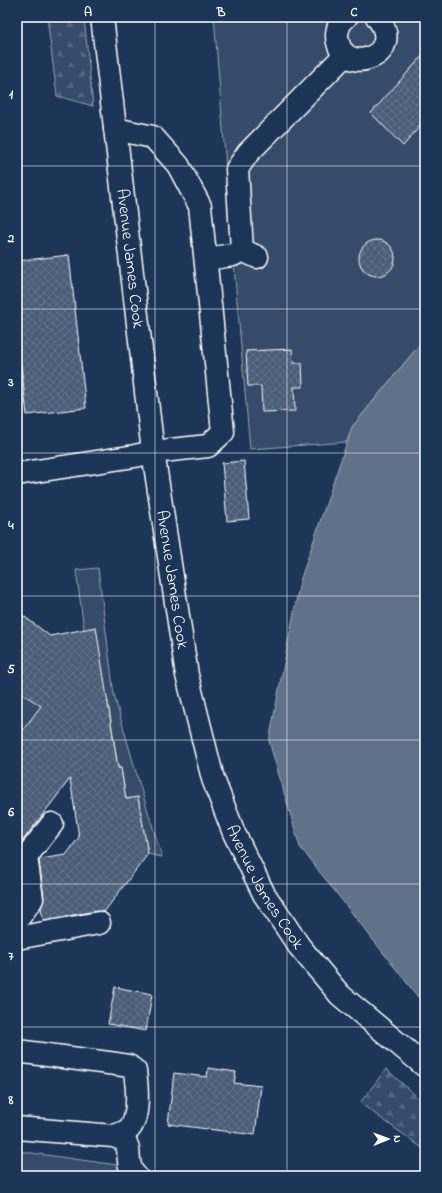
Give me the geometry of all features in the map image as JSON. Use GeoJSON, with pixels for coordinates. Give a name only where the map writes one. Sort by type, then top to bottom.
{"type":"FeatureCollection","features":[{"type":"Feature","properties":{"kind":"main road","name":"Avenue James Cook"},"geometry":{"type":"LineString","coordinates":[[102,17],[153,452],[187,676],[212,779],[234,832],[264,894],[299,946],[340,996],[425,1066]]}},
{"type":"Feature","properties":{"kind":"main road"},"geometry":{"type":"LineString","coordinates":[[346,17],[338,26],[337,41],[340,49],[345,55],[353,59],[361,60],[370,59],[377,55],[382,48],[386,32],[378,17]]}},
{"type":"Feature","properties":{"kind":"main road"},"geometry":{"type":"LineString","coordinates":[[206,259],[249,253],[237,169],[248,153],[345,55]]}},
{"type":"Feature","properties":{"kind":"main road"},"geometry":{"type":"LineString","coordinates":[[17,474],[153,452],[208,446],[223,432],[200,206],[178,165],[153,138],[115,129]]}},
{"type":"Feature","properties":{"kind":"main road"},"geometry":{"type":"LineString","coordinates":[[17,920],[32,899],[26,857],[52,824]]}},
{"type":"Feature","properties":{"kind":"main road"},"geometry":{"type":"LineString","coordinates":[[17,938],[99,923]]}},
{"type":"Feature","properties":{"kind":"main road"},"geometry":{"type":"LineString","coordinates":[[17,1051],[129,1066],[135,1071],[137,1087],[135,1115],[130,1127],[122,1134],[113,1136]]}},
{"type":"Feature","properties":{"kind":"main road"},"geometry":{"type":"LineString","coordinates":[[17,1128],[113,1136],[122,1139],[128,1146],[130,1169],[136,1176]]}},
{"type":"Feature","properties":{"kind":"green space"},"geometry":{"type":"Polygon","coordinates":[[[47,17],[84,17],[93,106],[57,96],[47,17]]]}},
{"type":"Feature","properties":{"kind":"green space"},"geometry":{"type":"Polygon","coordinates":[[[214,17],[425,17],[425,338],[352,427],[347,442],[250,449],[214,17]]]}},
{"type":"Feature","properties":{"kind":"green space"},"geometry":{"type":"Polygon","coordinates":[[[17,36],[22,71],[17,72],[17,36]]]}},
{"type":"Feature","properties":{"kind":"green space"},"geometry":{"type":"Polygon","coordinates":[[[17,333],[25,403],[17,404],[17,333]]]}},
{"type":"Feature","properties":{"kind":"green space"},"geometry":{"type":"Polygon","coordinates":[[[98,568],[114,695],[162,857],[148,854],[138,797],[126,799],[121,768],[118,767],[108,701],[37,712],[17,738],[17,690],[84,629],[76,570],[98,568]]]}},
{"type":"Feature","properties":{"kind":"green space"},"geometry":{"type":"Polygon","coordinates":[[[386,1069],[425,1104],[425,1150],[360,1103],[386,1069]]]}},
{"type":"Feature","properties":{"kind":"green space"},"geometry":{"type":"Polygon","coordinates":[[[17,1151],[117,1165],[122,1176],[17,1176],[17,1151]]]}},
{"type":"Feature","properties":{"kind":"shaded area"},"geometry":{"type":"Polygon","coordinates":[[[425,338],[425,1003],[418,997],[300,847],[269,741],[300,581],[352,427],[425,338]]]}},
{"type":"Feature","properties":{"kind":"building"},"geometry":{"type":"Polygon","coordinates":[[[425,53],[425,120],[403,146],[371,113],[425,53]]]}},
{"type":"Feature","properties":{"kind":"building"},"geometry":{"type":"Polygon","coordinates":[[[381,240],[390,245],[394,251],[394,265],[390,271],[381,276],[373,276],[364,271],[360,265],[359,254],[364,245],[370,241],[381,240]]]}},
{"type":"Feature","properties":{"kind":"building"},"geometry":{"type":"Polygon","coordinates":[[[69,255],[86,408],[27,415],[17,333],[17,261],[69,255]]]}},
{"type":"Feature","properties":{"kind":"building"},"geometry":{"type":"Polygon","coordinates":[[[292,349],[293,363],[302,363],[303,387],[294,387],[295,411],[262,412],[261,386],[248,386],[246,351],[292,349]]]}},
{"type":"Feature","properties":{"kind":"building"},"geometry":{"type":"Polygon","coordinates":[[[244,461],[249,519],[227,521],[222,463],[244,461]]]}},
{"type":"Feature","properties":{"kind":"building"},"geometry":{"type":"Polygon","coordinates":[[[17,611],[50,636],[96,627],[118,768],[121,768],[126,799],[138,797],[148,854],[104,912],[97,911],[43,920],[41,908],[44,897],[39,861],[40,859],[66,855],[79,837],[70,779],[17,848],[17,738],[41,706],[17,690],[17,611]]]}},
{"type":"Feature","properties":{"kind":"building"},"geometry":{"type":"Polygon","coordinates":[[[115,987],[152,994],[146,1031],[108,1024],[115,987]]]}},
{"type":"Feature","properties":{"kind":"building"},"geometry":{"type":"Polygon","coordinates":[[[208,1068],[236,1072],[234,1083],[261,1086],[255,1135],[168,1124],[174,1073],[207,1077],[208,1068]]]}}]}
